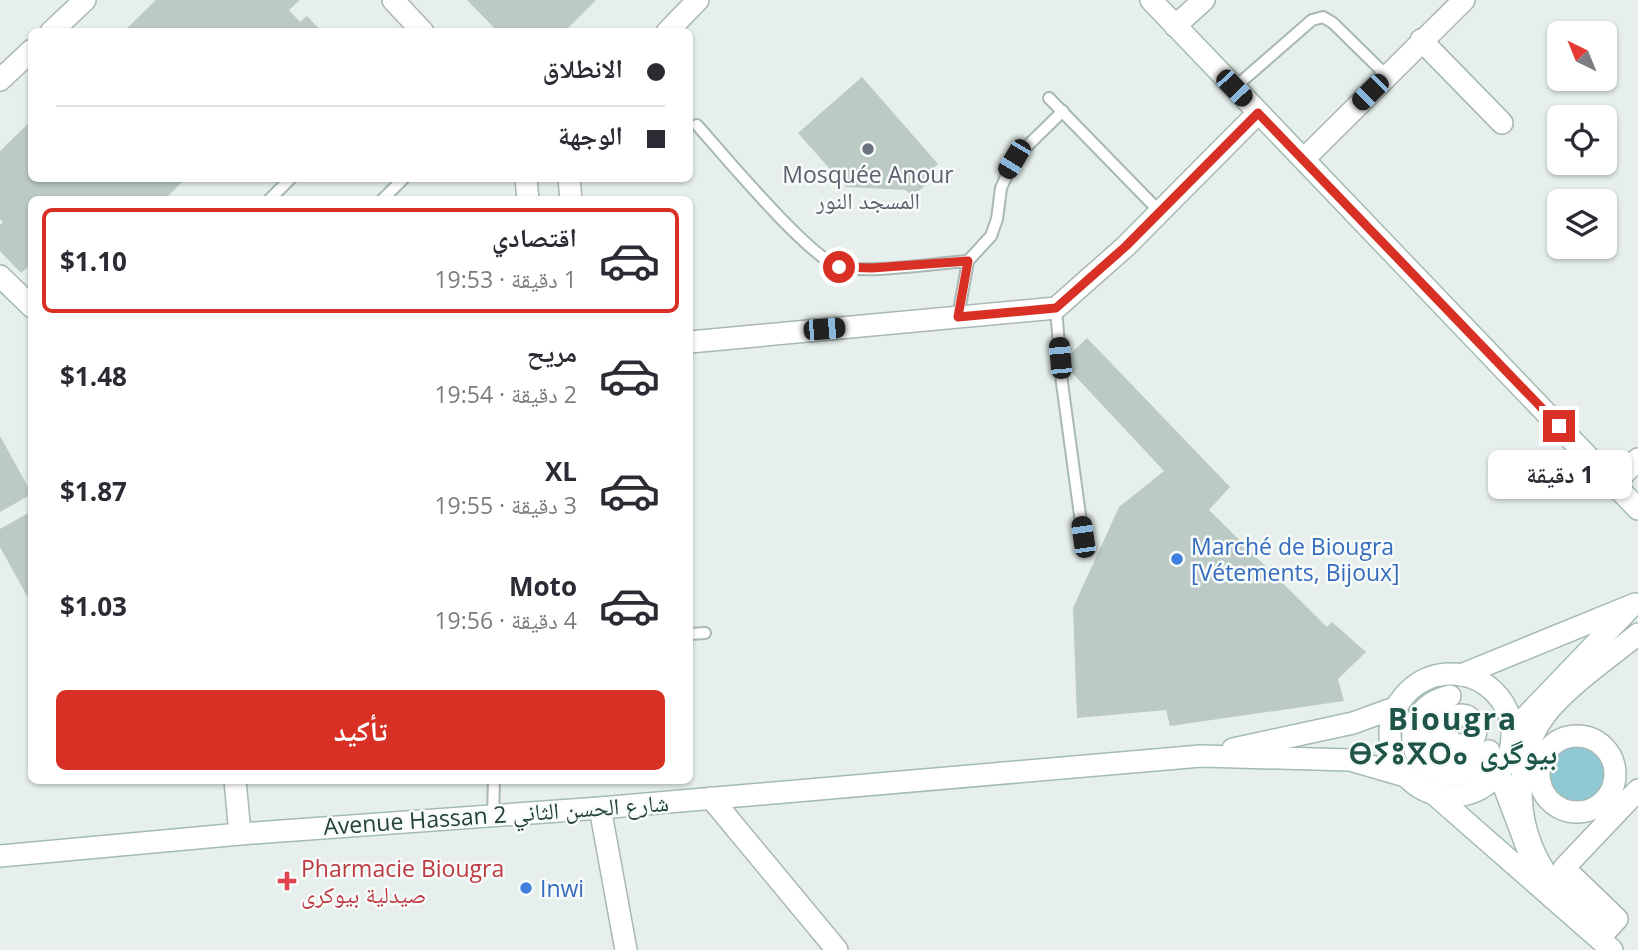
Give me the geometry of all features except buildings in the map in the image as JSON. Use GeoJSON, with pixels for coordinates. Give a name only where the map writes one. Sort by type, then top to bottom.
{"type":"FeatureCollection","features":[{"type":"Feature","properties":{"kind":"street"},"geometry":{"type":"LineString","coordinates":[[55,28],[85,0]]}},
{"type":"Feature","properties":{"kind":"street"},"geometry":{"type":"LineString","coordinates":[[393,0],[418,28]]}},
{"type":"Feature","properties":{"kind":"street"},"geometry":{"type":"LineString","coordinates":[[671,28],[698,0]]}},
{"type":"Feature","properties":{"kind":"street"},"geometry":{"type":"LineString","coordinates":[[1151,0],[1638,509]]}},
{"type":"Feature","properties":{"kind":"street"},"geometry":{"type":"LineString","coordinates":[[1175,26],[1204,0]]}},
{"type":"Feature","properties":{"kind":"street"},"geometry":{"type":"LineString","coordinates":[[1304,159],[1464,0]]}},
{"type":"Feature","properties":{"kind":"street"},"geometry":{"type":"LineString","coordinates":[[1421,40],[1502,123]]}},
{"type":"Feature","properties":{"kind":"street"},"geometry":{"type":"LineString","coordinates":[[0,79],[28,54]]}},
{"type":"Feature","properties":{"kind":"street"},"geometry":{"type":"LineString","coordinates":[[693,342],[1056,308],[1160,212],[1258,113]]}},
{"type":"Feature","properties":{"kind":"street"},"geometry":{"type":"LineString","coordinates":[[0,276],[28,303]]}},
{"type":"Feature","properties":{"kind":"street"},"geometry":{"type":"LineString","coordinates":[[1614,484],[1638,459]]}},
{"type":"Feature","properties":{"kind":"street"},"geometry":{"type":"LineString","coordinates":[[1461,675],[1636,602]]}},
{"type":"Feature","properties":{"kind":"street"},"geometry":{"type":"LineString","coordinates":[[1512,732],[1636,602]]}},
{"type":"Feature","properties":{"kind":"street"},"geometry":{"type":"LineString","coordinates":[[1638,634],[1545,715],[1529,751],[1521,786],[1520,808],[1524,824],[1545,872],[1554,885],[1605,932],[1617,919],[1564,868],[1638,790]]}},
{"type":"Feature","properties":{"kind":"street"},"geometry":{"type":"LineString","coordinates":[[1461,675],[1474,679],[1497,694],[1510,718],[1512,732],[1509,753],[1499,773],[1486,785],[1470,793],[1452,796],[1434,794],[1423,790],[1405,776],[1395,760],[1390,743],[1391,724],[1404,696],[1424,680],[1436,676],[1461,675]]}},
{"type":"Feature","properties":{"kind":"street"},"geometry":{"type":"LineString","coordinates":[[1450,696],[1440,702],[1427,722],[1430,745],[1444,748],[1447,761],[1458,764],[1480,758],[1489,751],[1479,765],[1468,773],[1454,776],[1429,769],[1420,760],[1414,750],[1414,725],[1419,714],[1428,705],[1450,696]]}},
{"type":"Feature","properties":{"kind":"street"},"geometry":{"type":"LineString","coordinates":[[1201,756],[1353,723],[1397,707]]}},
{"type":"Feature","properties":{"kind":"street"},"geometry":{"type":"LineString","coordinates":[[1201,756],[1350,760],[1405,776]]}},
{"type":"Feature","properties":{"kind":"street","name":"Avenue Hassan 2 شارع الحسن الثاني"},"geometry":{"type":"LineString","coordinates":[[0,856],[1201,756]]}},
{"type":"Feature","properties":{"kind":"street"},"geometry":{"type":"LineString","coordinates":[[1499,773],[1543,889]]}},
{"type":"Feature","properties":{"kind":"street"},"geometry":{"type":"LineString","coordinates":[[235,784],[240,834]]}},
{"type":"Feature","properties":{"kind":"street"},"geometry":{"type":"LineString","coordinates":[[1434,794],[1612,950]]}},
{"type":"Feature","properties":{"kind":"street"},"geometry":{"type":"LineString","coordinates":[[711,798],[837,950]]}},
{"type":"Feature","properties":{"kind":"street"},"geometry":{"type":"LineString","coordinates":[[600,808],[626,950]]}},
{"type":"Feature","properties":{"kind":"lane"},"geometry":{"type":"LineString","coordinates":[[1234,88],[1312,20],[1323,17],[1333,23],[1387,76]]}},
{"type":"Feature","properties":{"kind":"lane"},"geometry":{"type":"LineString","coordinates":[[1049,98],[1160,212]]}},
{"type":"Feature","properties":{"kind":"lane"},"geometry":{"type":"LineString","coordinates":[[958,317],[968,261],[990,236],[997,219],[1001,188],[1014,159],[1063,111]]}},
{"type":"Feature","properties":{"kind":"lane"},"geometry":{"type":"LineString","coordinates":[[697,125],[802,240],[830,263],[849,269],[968,261]]}},
{"type":"Feature","properties":{"kind":"lane"},"geometry":{"type":"LineString","coordinates":[[273,196],[287,182]]}},
{"type":"Feature","properties":{"kind":"lane"},"geometry":{"type":"LineString","coordinates":[[386,196],[400,182]]}},
{"type":"Feature","properties":{"kind":"lane"},"geometry":{"type":"LineString","coordinates":[[1056,308],[1062,383],[1083,537]]}},
{"type":"Feature","properties":{"kind":"lane"},"geometry":{"type":"LineString","coordinates":[[693,634],[705,633]]}},
{"type":"Feature","properties":{"kind":"lane"},"geometry":{"type":"LineString","coordinates":[[493,815],[494,784]]}},
{"type":"Feature","properties":{"kind":"green space"},"geometry":{"type":"Polygon","coordinates":[[[1461,715],[1472,719],[1476,730],[1472,741],[1461,745],[1450,741],[1446,730],[1450,719],[1461,715]]]}},
{"type":"Feature","properties":{"kind":"water"},"geometry":{"type":"Polygon","coordinates":[[[1577,736],[1591,739],[1604,747],[1612,760],[1615,774],[1612,788],[1604,801],[1591,809],[1577,812],[1563,809],[1550,801],[1542,788],[1539,774],[1542,760],[1550,747],[1563,739],[1577,736]]]}},
{"type":"Feature","properties":{"kind":"place","name":"Mosquée Anour المسجد النور"},"geometry":{"type":"Point","coordinates":[868,149]}},
{"type":"Feature","properties":{"kind":"place","name":"Marché de Biougra [Vétements, Bijoux]"},"geometry":{"type":"Point","coordinates":[1177,559]}},
{"type":"Feature","properties":{"kind":"place","name":"Pharmacie Biougra صيدلية بيوكرى"},"geometry":{"type":"Point","coordinates":[287,881]}},
{"type":"Feature","properties":{"kind":"place","name":"Inwi"},"geometry":{"type":"Point","coordinates":[526,888]}},
{"type":"Feature","properties":{"kind":"district","name":"Biougra ⴱⵢⵓⴳⵔⴰ بيوگرى"},"geometry":{"type":"Point","coordinates":[1453,735]}},
{"type":"Feature","properties":{"kind":"route"},"geometry":{"type":"LineString","coordinates":[[839,267],[872,268],[968,261],[958,317],[1056,308],[1126,246],[1258,113],[1559,426]]}}]}
